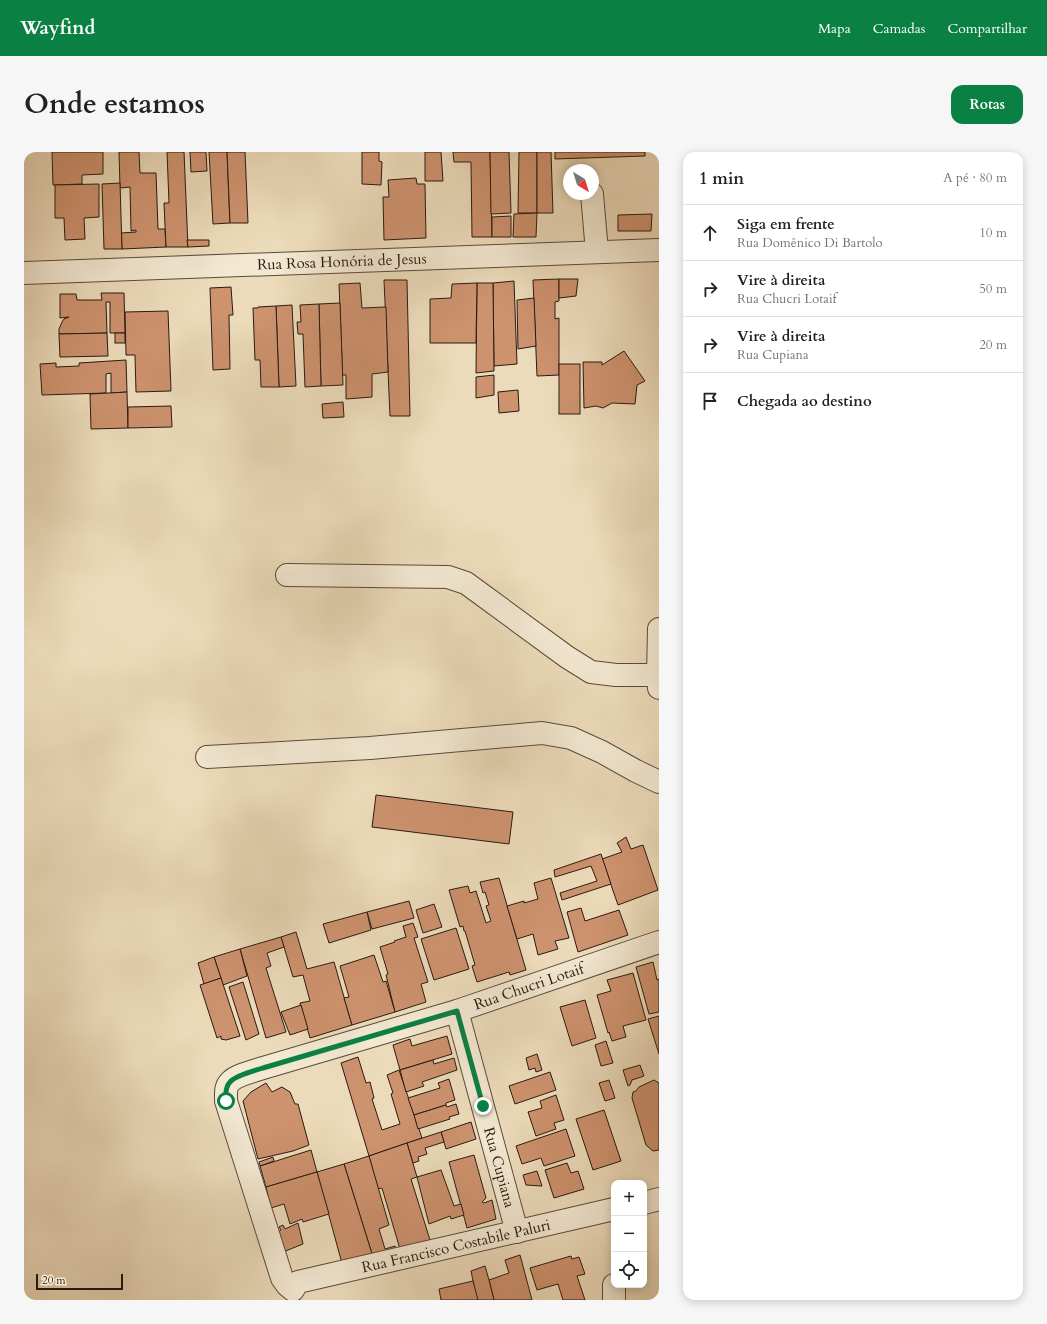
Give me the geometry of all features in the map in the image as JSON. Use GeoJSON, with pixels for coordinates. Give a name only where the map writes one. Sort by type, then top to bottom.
{"type":"FeatureCollection","features":[{"type":"Feature","properties":{"kind":"street"},"geometry":{"type":"LineString","coordinates":[[593,200],[597,252]]}},
{"type":"Feature","properties":{"kind":"street","name":"Rua Rosa Honória de Jesus"},"geometry":{"type":"LineString","coordinates":[[24,273],[659,250]]}},
{"type":"Feature","properties":{"kind":"street"},"geometry":{"type":"LineString","coordinates":[[287,575],[448,577],[466,583],[591,672],[658,681],[659,629]]}},
{"type":"Feature","properties":{"kind":"street"},"geometry":{"type":"LineString","coordinates":[[208,757],[370,748],[542,733],[571,738],[602,752],[659,782]]}},
{"type":"Feature","properties":{"kind":"street","name":"Rua Chucri Lotaif"},"geometry":{"type":"LineString","coordinates":[[237,1077],[457,1011],[659,942]]}},
{"type":"Feature","properties":{"kind":"street","name":"Rua Cupiana"},"geometry":{"type":"LineString","coordinates":[[457,1011],[518,1232]]}},
{"type":"Feature","properties":{"kind":"street","name":"Rua Francisco Costabile Paluri"},"geometry":{"type":"LineString","coordinates":[[237,1077],[230,1082],[226,1090],[226,1101],[282,1278],[292,1290],[298,1282],[611,1210]]}},
{"type":"Feature","properties":{"kind":"street"},"geometry":{"type":"LineString","coordinates":[[647,1201],[659,1199]]}},
{"type":"Feature","properties":{"kind":"street"},"geometry":{"type":"LineString","coordinates":[[614,1288],[614,1300]]}},
{"type":"Feature","properties":{"kind":"building"},"geometry":{"type":"Polygon","coordinates":[[[52,152],[103,152],[103,174],[82,175],[82,184],[53,185],[52,152]]]}},
{"type":"Feature","properties":{"kind":"building"},"geometry":{"type":"Polygon","coordinates":[[[119,152],[139,152],[140,173],[156,173],[158,229],[165,229],[166,247],[122,249],[121,233],[136,232],[136,230],[131,231],[130,187],[120,188],[119,152]]]}},
{"type":"Feature","properties":{"kind":"building"},"geometry":{"type":"Polygon","coordinates":[[[167,152],[184,152],[188,247],[166,247],[164,203],[169,203],[167,152]]]}},
{"type":"Feature","properties":{"kind":"building"},"geometry":{"type":"Polygon","coordinates":[[[190,152],[206,152],[207,171],[191,172],[190,152]]]}},
{"type":"Feature","properties":{"kind":"building"},"geometry":{"type":"Polygon","coordinates":[[[209,152],[227,152],[230,223],[213,224],[209,152]]]}},
{"type":"Feature","properties":{"kind":"building"},"geometry":{"type":"Polygon","coordinates":[[[227,152],[245,152],[248,223],[230,223],[227,152]]]}},
{"type":"Feature","properties":{"kind":"building"},"geometry":{"type":"Polygon","coordinates":[[[362,152],[379,152],[379,161],[382,162],[381,185],[362,184],[362,152]]]}},
{"type":"Feature","properties":{"kind":"building"},"geometry":{"type":"Polygon","coordinates":[[[425,152],[441,152],[443,181],[425,181],[425,152]]]}},
{"type":"Feature","properties":{"kind":"building"},"geometry":{"type":"Polygon","coordinates":[[[453,152],[490,152],[492,237],[472,237],[471,162],[454,162],[453,152]]]}},
{"type":"Feature","properties":{"kind":"building"},"geometry":{"type":"Polygon","coordinates":[[[490,152],[509,152],[511,213],[491,214],[490,152]]]}},
{"type":"Feature","properties":{"kind":"building"},"geometry":{"type":"Polygon","coordinates":[[[519,152],[537,152],[537,213],[518,213],[519,152]]]}},
{"type":"Feature","properties":{"kind":"building"},"geometry":{"type":"Polygon","coordinates":[[[537,152],[551,152],[553,213],[537,213],[537,152]]]}},
{"type":"Feature","properties":{"kind":"building"},"geometry":{"type":"Polygon","coordinates":[[[555,152],[645,152],[645,156],[555,159],[555,152]]]}},
{"type":"Feature","properties":{"kind":"building"},"geometry":{"type":"Polygon","coordinates":[[[416,178],[417,184],[425,184],[426,238],[384,240],[383,197],[389,197],[388,180],[416,178]]]}},
{"type":"Feature","properties":{"kind":"building"},"geometry":{"type":"Polygon","coordinates":[[[120,183],[122,249],[104,249],[102,184],[120,183]]]}},
{"type":"Feature","properties":{"kind":"building"},"geometry":{"type":"Polygon","coordinates":[[[99,184],[99,217],[84,218],[85,239],[65,240],[64,218],[55,218],[55,185],[99,184]]]}},
{"type":"Feature","properties":{"kind":"building"},"geometry":{"type":"Polygon","coordinates":[[[537,213],[536,237],[513,237],[514,214],[537,213]]]}},
{"type":"Feature","properties":{"kind":"building"},"geometry":{"type":"Polygon","coordinates":[[[652,214],[651,231],[618,231],[618,215],[652,214]]]}},
{"type":"Feature","properties":{"kind":"building"},"geometry":{"type":"Polygon","coordinates":[[[511,216],[511,237],[492,237],[492,217],[511,216]]]}},
{"type":"Feature","properties":{"kind":"building"},"geometry":{"type":"Polygon","coordinates":[[[187,240],[209,240],[209,246],[188,247],[187,240]]]}},
{"type":"Feature","properties":{"kind":"building"},"geometry":{"type":"Polygon","coordinates":[[[559,279],[559,301],[555,302],[555,319],[559,318],[559,375],[537,376],[533,280],[559,279]]]}},
{"type":"Feature","properties":{"kind":"building"},"geometry":{"type":"Polygon","coordinates":[[[559,279],[578,279],[576,296],[559,298],[559,279]]]}},
{"type":"Feature","properties":{"kind":"building"},"geometry":{"type":"Polygon","coordinates":[[[384,280],[407,280],[410,416],[390,416],[384,280]]]}},
{"type":"Feature","properties":{"kind":"building"},"geometry":{"type":"Polygon","coordinates":[[[514,281],[517,364],[494,366],[493,283],[514,281]]]}},
{"type":"Feature","properties":{"kind":"building"},"geometry":{"type":"Polygon","coordinates":[[[360,283],[362,308],[386,307],[388,372],[372,374],[372,397],[346,399],[346,375],[342,375],[339,284],[360,283]]]}},
{"type":"Feature","properties":{"kind":"building"},"geometry":{"type":"Polygon","coordinates":[[[477,283],[493,283],[494,371],[476,373],[477,283]]]}},
{"type":"Feature","properties":{"kind":"building"},"geometry":{"type":"Polygon","coordinates":[[[477,283],[476,343],[430,343],[430,299],[451,298],[452,284],[477,283]]]}},
{"type":"Feature","properties":{"kind":"building"},"geometry":{"type":"Polygon","coordinates":[[[231,287],[233,315],[229,315],[230,369],[213,370],[210,288],[231,287]]]}},
{"type":"Feature","properties":{"kind":"building"},"geometry":{"type":"Polygon","coordinates":[[[101,293],[124,293],[125,333],[110,333],[110,302],[106,302],[107,333],[59,334],[59,329],[62,322],[64,319],[69,317],[60,318],[60,294],[76,294],[77,300],[102,300],[101,293]]]}},
{"type":"Feature","properties":{"kind":"building"},"geometry":{"type":"Polygon","coordinates":[[[534,298],[536,346],[518,349],[517,300],[534,298]]]}},
{"type":"Feature","properties":{"kind":"building"},"geometry":{"type":"Polygon","coordinates":[[[340,303],[343,385],[321,386],[319,304],[340,303]]]}},
{"type":"Feature","properties":{"kind":"building"},"geometry":{"type":"Polygon","coordinates":[[[319,304],[321,386],[305,387],[303,334],[298,334],[297,322],[301,322],[300,305],[319,304]]]}},
{"type":"Feature","properties":{"kind":"building"},"geometry":{"type":"Polygon","coordinates":[[[292,305],[296,386],[279,387],[276,306],[292,305]]]}},
{"type":"Feature","properties":{"kind":"building"},"geometry":{"type":"Polygon","coordinates":[[[276,306],[279,387],[261,387],[260,360],[255,360],[253,308],[276,306]]]}},
{"type":"Feature","properties":{"kind":"building"},"geometry":{"type":"Polygon","coordinates":[[[168,311],[171,391],[136,392],[135,355],[126,355],[125,312],[168,311]]]}},
{"type":"Feature","properties":{"kind":"building"},"geometry":{"type":"Polygon","coordinates":[[[107,333],[108,356],[60,357],[59,334],[107,333]]]}},
{"type":"Feature","properties":{"kind":"building"},"geometry":{"type":"Polygon","coordinates":[[[115,333],[125,333],[125,343],[115,343],[115,333]]]}},
{"type":"Feature","properties":{"kind":"building"},"geometry":{"type":"Polygon","coordinates":[[[624,351],[645,381],[637,385],[635,404],[612,403],[603,408],[596,406],[584,408],[583,362],[602,362],[602,365],[624,351]]]}},
{"type":"Feature","properties":{"kind":"building"},"geometry":{"type":"Polygon","coordinates":[[[126,360],[127,392],[111,393],[111,373],[106,374],[106,393],[42,395],[40,364],[56,363],[56,367],[79,366],[79,363],[126,360]]]}},
{"type":"Feature","properties":{"kind":"building"},"geometry":{"type":"Polygon","coordinates":[[[559,364],[580,364],[580,414],[559,414],[559,364]]]}},
{"type":"Feature","properties":{"kind":"building"},"geometry":{"type":"Polygon","coordinates":[[[494,375],[494,395],[476,398],[476,377],[494,375]]]}},
{"type":"Feature","properties":{"kind":"building"},"geometry":{"type":"Polygon","coordinates":[[[518,390],[519,411],[499,413],[498,392],[518,390]]]}},
{"type":"Feature","properties":{"kind":"building"},"geometry":{"type":"Polygon","coordinates":[[[127,392],[128,428],[91,429],[90,394],[127,392]]]}},
{"type":"Feature","properties":{"kind":"building"},"geometry":{"type":"Polygon","coordinates":[[[343,402],[344,417],[323,418],[322,404],[343,402]]]}},
{"type":"Feature","properties":{"kind":"building"},"geometry":{"type":"Polygon","coordinates":[[[171,406],[172,427],[128,428],[128,407],[171,406]]]}},
{"type":"Feature","properties":{"kind":"building"},"geometry":{"type":"Polygon","coordinates":[[[376,795],[513,812],[509,844],[372,827],[376,795]]]}},
{"type":"Feature","properties":{"kind":"building"},"geometry":{"type":"Polygon","coordinates":[[[626,837],[631,849],[643,845],[658,890],[618,905],[602,859],[622,852],[617,843],[626,837]]]}},
{"type":"Feature","properties":{"kind":"building"},"geometry":{"type":"Polygon","coordinates":[[[601,854],[611,884],[562,900],[560,893],[597,881],[591,866],[555,877],[554,870],[601,854]]]}},
{"type":"Feature","properties":{"kind":"building"},"geometry":{"type":"Polygon","coordinates":[[[499,878],[526,970],[510,975],[509,972],[477,982],[472,966],[475,965],[465,931],[463,926],[460,927],[449,890],[468,886],[470,893],[476,891],[486,923],[491,921],[486,906],[489,905],[485,892],[483,893],[480,882],[499,878]]]}},
{"type":"Feature","properties":{"kind":"building"},"geometry":{"type":"Polygon","coordinates":[[[551,878],[569,938],[555,941],[558,949],[538,955],[533,934],[517,939],[507,906],[538,899],[534,883],[551,878]]]}},
{"type":"Feature","properties":{"kind":"building"},"geometry":{"type":"Polygon","coordinates":[[[409,901],[414,918],[372,929],[367,912],[409,901]]]}},
{"type":"Feature","properties":{"kind":"building"},"geometry":{"type":"Polygon","coordinates":[[[434,904],[442,927],[423,933],[416,910],[434,904]]]}},
{"type":"Feature","properties":{"kind":"building"},"geometry":{"type":"Polygon","coordinates":[[[581,908],[585,921],[619,910],[628,935],[578,952],[567,912],[581,908]]]}},
{"type":"Feature","properties":{"kind":"building"},"geometry":{"type":"Polygon","coordinates":[[[367,912],[371,930],[329,943],[323,924],[367,912]]]}},
{"type":"Feature","properties":{"kind":"building"},"geometry":{"type":"Polygon","coordinates":[[[413,923],[418,937],[414,938],[428,982],[421,984],[426,1002],[395,1012],[386,975],[388,974],[380,947],[406,937],[403,926],[413,923]]]}},
{"type":"Feature","properties":{"kind":"building"},"geometry":{"type":"Polygon","coordinates":[[[456,928],[469,969],[434,980],[421,939],[456,928]]]}},
{"type":"Feature","properties":{"kind":"building"},"geometry":{"type":"Polygon","coordinates":[[[296,932],[307,969],[334,962],[352,1025],[310,1038],[300,1003],[310,1001],[303,975],[293,977],[281,937],[296,932]]]}},
{"type":"Feature","properties":{"kind":"building"},"geometry":{"type":"Polygon","coordinates":[[[281,937],[284,947],[267,953],[271,966],[266,968],[286,1032],[266,1038],[240,949],[281,937]]]}},
{"type":"Feature","properties":{"kind":"building"},"geometry":{"type":"Polygon","coordinates":[[[240,949],[247,976],[223,985],[214,957],[240,949]]]}},
{"type":"Feature","properties":{"kind":"building"},"geometry":{"type":"Polygon","coordinates":[[[374,955],[383,982],[386,981],[395,1012],[352,1025],[344,998],[349,997],[340,966],[374,955]]]}},
{"type":"Feature","properties":{"kind":"building"},"geometry":{"type":"Polygon","coordinates":[[[214,957],[221,978],[204,984],[198,963],[214,957]]]}},
{"type":"Feature","properties":{"kind":"building"},"geometry":{"type":"Polygon","coordinates":[[[653,962],[657,980],[659,979],[659,1012],[649,1014],[636,967],[653,962]]]}},
{"type":"Feature","properties":{"kind":"building"},"geometry":{"type":"Polygon","coordinates":[[[633,973],[646,1020],[623,1026],[626,1037],[612,1041],[609,1032],[608,1033],[597,995],[611,991],[607,980],[633,973]]]}},
{"type":"Feature","properties":{"kind":"building"},"geometry":{"type":"Polygon","coordinates":[[[221,978],[240,1036],[226,1040],[221,1039],[221,1036],[217,1038],[200,985],[221,978]]]}},
{"type":"Feature","properties":{"kind":"building"},"geometry":{"type":"Polygon","coordinates":[[[243,982],[259,1034],[246,1040],[229,987],[243,982]]]}},
{"type":"Feature","properties":{"kind":"building"},"geometry":{"type":"Polygon","coordinates":[[[585,1000],[596,1038],[572,1046],[560,1007],[585,1000]]]}},
{"type":"Feature","properties":{"kind":"building"},"geometry":{"type":"Polygon","coordinates":[[[301,1005],[308,1029],[290,1035],[281,1012],[301,1005]]]}},
{"type":"Feature","properties":{"kind":"building"},"geometry":{"type":"Polygon","coordinates":[[[659,1016],[659,1054],[648,1019],[659,1016]]]}},
{"type":"Feature","properties":{"kind":"building"},"geometry":{"type":"Polygon","coordinates":[[[447,1036],[452,1054],[400,1070],[393,1045],[410,1039],[412,1046],[447,1036]]]}},
{"type":"Feature","properties":{"kind":"building"},"geometry":{"type":"Polygon","coordinates":[[[606,1041],[613,1063],[601,1066],[595,1045],[606,1041]]]}},
{"type":"Feature","properties":{"kind":"building"},"geometry":{"type":"Polygon","coordinates":[[[537,1054],[542,1070],[536,1072],[535,1068],[529,1070],[526,1058],[537,1054]]]}},
{"type":"Feature","properties":{"kind":"building"},"geometry":{"type":"Polygon","coordinates":[[[358,1057],[366,1083],[370,1082],[374,1098],[372,1099],[382,1130],[400,1124],[387,1075],[399,1070],[422,1138],[369,1156],[341,1063],[358,1057]]]}},
{"type":"Feature","properties":{"kind":"building"},"geometry":{"type":"Polygon","coordinates":[[[454,1058],[457,1070],[422,1082],[424,1086],[406,1092],[400,1070],[433,1060],[434,1064],[454,1058]]]}},
{"type":"Feature","properties":{"kind":"building"},"geometry":{"type":"Polygon","coordinates":[[[640,1065],[644,1076],[632,1080],[628,1086],[623,1070],[640,1065]]]}},
{"type":"Feature","properties":{"kind":"building"},"geometry":{"type":"Polygon","coordinates":[[[550,1072],[556,1090],[515,1104],[509,1086],[550,1072]]]}},
{"type":"Feature","properties":{"kind":"building"},"geometry":{"type":"Polygon","coordinates":[[[449,1079],[455,1100],[446,1103],[446,1105],[414,1115],[408,1098],[440,1088],[438,1083],[449,1079]]]}},
{"type":"Feature","properties":{"kind":"building"},"geometry":{"type":"Polygon","coordinates":[[[609,1080],[615,1098],[605,1101],[599,1083],[609,1080]]]}},
{"type":"Feature","properties":{"kind":"building"},"geometry":{"type":"Polygon","coordinates":[[[654,1080],[659,1083],[659,1150],[653,1151],[646,1145],[632,1098],[633,1092],[639,1087],[654,1080]]]}},
{"type":"Feature","properties":{"kind":"building"},"geometry":{"type":"Polygon","coordinates":[[[266,1083],[272,1092],[282,1087],[290,1092],[295,1104],[298,1104],[309,1145],[293,1151],[258,1159],[243,1101],[251,1092],[266,1083]]]}},
{"type":"Feature","properties":{"kind":"building"},"geometry":{"type":"Polygon","coordinates":[[[556,1095],[564,1120],[554,1123],[556,1129],[536,1136],[528,1112],[542,1108],[540,1101],[556,1095]]]}},
{"type":"Feature","properties":{"kind":"building"},"geometry":{"type":"Polygon","coordinates":[[[456,1104],[459,1114],[449,1117],[450,1119],[418,1129],[414,1115],[446,1105],[447,1107],[456,1104]]]}},
{"type":"Feature","properties":{"kind":"building"},"geometry":{"type":"Polygon","coordinates":[[[604,1110],[621,1161],[593,1170],[576,1119],[604,1110]]]}},
{"type":"Feature","properties":{"kind":"building"},"geometry":{"type":"Polygon","coordinates":[[[471,1122],[476,1139],[446,1149],[441,1132],[471,1122]]]}},
{"type":"Feature","properties":{"kind":"building"},"geometry":{"type":"Polygon","coordinates":[[[566,1129],[575,1156],[544,1166],[541,1158],[522,1164],[516,1146],[566,1129]]]}},
{"type":"Feature","properties":{"kind":"building"},"geometry":{"type":"Polygon","coordinates":[[[441,1132],[444,1142],[425,1148],[427,1154],[418,1157],[419,1161],[413,1163],[407,1143],[441,1132]]]}},
{"type":"Feature","properties":{"kind":"building"},"geometry":{"type":"Polygon","coordinates":[[[407,1143],[417,1177],[411,1179],[430,1240],[400,1249],[382,1188],[378,1189],[369,1156],[407,1143]]]}},
{"type":"Feature","properties":{"kind":"building"},"geometry":{"type":"Polygon","coordinates":[[[311,1150],[317,1172],[266,1187],[260,1166],[311,1150]]]}},
{"type":"Feature","properties":{"kind":"building"},"geometry":{"type":"Polygon","coordinates":[[[474,1155],[486,1198],[482,1202],[484,1203],[492,1200],[496,1219],[467,1228],[449,1162],[474,1155]]]}},
{"type":"Feature","properties":{"kind":"building"},"geometry":{"type":"Polygon","coordinates":[[[369,1156],[389,1225],[379,1229],[385,1249],[395,1246],[396,1250],[373,1257],[344,1164],[369,1156]]]}},
{"type":"Feature","properties":{"kind":"building"},"geometry":{"type":"Polygon","coordinates":[[[273,1157],[274,1161],[260,1166],[259,1162],[273,1157]]]}},
{"type":"Feature","properties":{"kind":"building"},"geometry":{"type":"Polygon","coordinates":[[[567,1163],[571,1173],[578,1171],[584,1189],[554,1198],[545,1170],[567,1163]]]}},
{"type":"Feature","properties":{"kind":"building"},"geometry":{"type":"Polygon","coordinates":[[[344,1164],[373,1257],[343,1267],[317,1172],[344,1164]]]}},
{"type":"Feature","properties":{"kind":"building"},"geometry":{"type":"Polygon","coordinates":[[[441,1170],[454,1206],[461,1204],[464,1215],[451,1219],[450,1216],[429,1224],[417,1177],[441,1170]]]}},
{"type":"Feature","properties":{"kind":"building"},"geometry":{"type":"Polygon","coordinates":[[[537,1171],[542,1186],[526,1185],[523,1175],[537,1171]]]}},
{"type":"Feature","properties":{"kind":"building"},"geometry":{"type":"Polygon","coordinates":[[[317,1172],[329,1214],[303,1222],[302,1219],[290,1224],[284,1204],[271,1208],[266,1187],[317,1172]]]}},
{"type":"Feature","properties":{"kind":"building"},"geometry":{"type":"Polygon","coordinates":[[[298,1223],[303,1244],[283,1252],[278,1232],[281,1230],[279,1227],[283,1225],[285,1229],[298,1223]]]}},
{"type":"Feature","properties":{"kind":"building"},"geometry":{"type":"Polygon","coordinates":[[[520,1255],[532,1300],[494,1300],[489,1280],[509,1273],[505,1260],[520,1255]]]}},
{"type":"Feature","properties":{"kind":"building"},"geometry":{"type":"Polygon","coordinates":[[[571,1256],[572,1259],[579,1257],[585,1274],[577,1276],[585,1300],[563,1300],[558,1284],[537,1290],[530,1268],[571,1256]]]}},
{"type":"Feature","properties":{"kind":"building"},"geometry":{"type":"Polygon","coordinates":[[[485,1266],[494,1300],[477,1300],[471,1271],[485,1266]]]}},
{"type":"Feature","properties":{"kind":"building"},"geometry":{"type":"Polygon","coordinates":[[[473,1281],[478,1300],[441,1300],[439,1289],[473,1281]]]}},
{"type":"Feature","properties":{"kind":"route"},"geometry":{"type":"LineString","coordinates":[[226,1101],[226,1090],[230,1082],[237,1077],[457,1011],[483,1106]]}}]}
